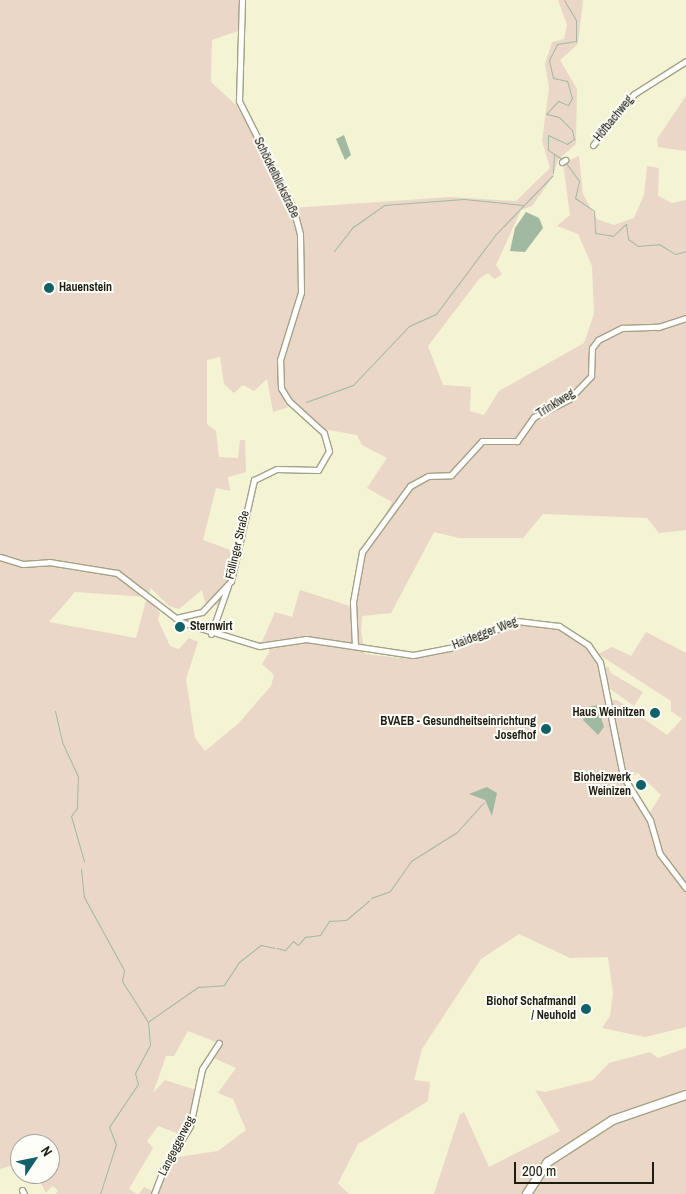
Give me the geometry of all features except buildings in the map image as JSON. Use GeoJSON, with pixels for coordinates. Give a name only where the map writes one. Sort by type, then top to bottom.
{"type":"FeatureCollection","features":[{"type":"Feature","properties":{"kind":"main road"},"geometry":{"type":"LineString","coordinates":[[527,1194],[548,1162],[613,1120],[686,1095]]}},
{"type":"Feature","properties":{"kind":"street","name":"Schöckelblickstraße"},"geometry":{"type":"LineString","coordinates":[[242,0],[239,101],[293,208],[300,234],[301,292],[279,366],[284,395],[328,443],[321,468],[305,470]]}},
{"type":"Feature","properties":{"kind":"street","name":"Höfbachweg"},"geometry":{"type":"LineString","coordinates":[[593,145],[634,94],[686,61]]}},
{"type":"Feature","properties":{"kind":"street","name":"Trinklweg"},"geometry":{"type":"LineString","coordinates":[[355,646],[353,602],[362,552],[410,486],[428,476],[451,475],[482,442],[517,440],[534,417],[569,399],[591,376],[592,348],[598,340],[622,328],[658,327],[686,318]]}},
{"type":"Feature","properties":{"kind":"street","name":"Föllinger Straße"},"geometry":{"type":"LineString","coordinates":[[175,618],[202,612],[228,585],[254,480],[273,470],[305,470]]}},
{"type":"Feature","properties":{"kind":"street"},"geometry":{"type":"LineString","coordinates":[[0,556],[23,564],[48,562],[117,573],[175,618]]}},
{"type":"Feature","properties":{"kind":"street"},"geometry":{"type":"LineString","coordinates":[[211,634],[228,585]]}},
{"type":"Feature","properties":{"kind":"street","name":"Haidegger Weg"},"geometry":{"type":"LineString","coordinates":[[175,618],[211,634],[259,646],[292,638],[422,654],[525,620],[551,624],[581,639],[600,662],[623,776],[650,820],[660,854],[686,888]]}},
{"type":"Feature","properties":{"kind":"street","name":"Langeggerweg"},"geometry":{"type":"LineString","coordinates":[[154,1194],[165,1166],[190,1126],[202,1069],[219,1043]]}},
{"type":"Feature","properties":{"kind":"shaded area"},"geometry":{"type":"Polygon","coordinates":[[[0,0],[240,0],[238,31],[212,40],[211,82],[237,106],[292,208],[450,197],[516,201],[550,168],[542,141],[549,88],[545,64],[552,42],[564,39],[567,25],[558,0],[583,0],[578,44],[560,60],[577,89],[576,144],[558,160],[552,178],[532,206],[521,210],[496,265],[502,274],[495,279],[488,273],[480,278],[428,346],[443,385],[471,387],[470,411],[484,415],[499,391],[584,343],[594,314],[592,266],[578,234],[557,226],[570,215],[563,163],[579,156],[583,194],[597,219],[614,225],[634,218],[644,195],[647,166],[659,168],[658,196],[672,203],[686,200],[686,530],[659,533],[647,518],[543,514],[523,538],[459,538],[434,532],[391,613],[362,616],[361,631],[365,654],[410,659],[525,620],[551,624],[573,634],[597,656],[623,776],[637,804],[650,812],[661,795],[638,773],[627,778],[609,700],[617,700],[667,735],[682,719],[671,711],[671,701],[598,654],[612,647],[631,656],[646,632],[686,653],[686,1027],[645,1037],[602,1028],[610,1016],[613,993],[608,957],[570,958],[519,934],[481,959],[422,1049],[414,1080],[430,1082],[428,1101],[358,1144],[338,1183],[349,1194],[139,1194],[144,1187],[157,1193],[172,1158],[218,1151],[246,1130],[233,1099],[218,1093],[236,1068],[214,1058],[221,1044],[188,1031],[174,1056],[166,1056],[153,1093],[165,1080],[196,1090],[193,1112],[182,1135],[158,1126],[147,1141],[153,1148],[129,1189],[137,1194],[56,1194],[58,1190],[52,1186],[46,1193],[41,1184],[60,1184],[60,1134],[10,1134],[10,1166],[0,1169],[0,0]],[[220,357],[207,360],[207,424],[216,431],[219,457],[238,458],[240,440],[245,440],[246,472],[228,477],[230,491],[216,488],[203,540],[239,553],[232,582],[223,607],[205,602],[202,590],[179,609],[169,606],[151,588],[147,597],[160,613],[158,620],[170,646],[179,649],[189,638],[198,642],[186,679],[195,738],[205,751],[238,724],[271,686],[274,675],[262,664],[270,651],[262,642],[275,612],[292,617],[300,590],[356,608],[364,554],[392,502],[367,488],[387,458],[362,445],[357,435],[323,429],[295,405],[273,412],[267,379],[254,391],[243,385],[234,393],[224,384],[220,357]],[[75,592],[49,622],[136,638],[147,597],[75,592]]]}},
{"type":"Feature","properties":{"kind":"shaded area"},"geometry":{"type":"Polygon","coordinates":[[[686,96],[686,151],[658,147],[657,139],[686,96]]]}},
{"type":"Feature","properties":{"kind":"shaded area"},"geometry":{"type":"Polygon","coordinates":[[[344,135],[351,155],[345,160],[336,139],[344,135]]]}},
{"type":"Feature","properties":{"kind":"shaded area"},"geometry":{"type":"Polygon","coordinates":[[[526,212],[539,218],[543,228],[525,252],[510,251],[515,228],[526,212]]]}},
{"type":"Feature","properties":{"kind":"shaded area"},"geometry":{"type":"Polygon","coordinates":[[[608,666],[611,673],[643,692],[634,706],[609,688],[604,669],[608,666]]]}},
{"type":"Feature","properties":{"kind":"shaded area"},"geometry":{"type":"Polygon","coordinates":[[[597,705],[604,727],[598,735],[583,720],[588,707],[597,705]]]}},
{"type":"Feature","properties":{"kind":"shaded area"},"geometry":{"type":"Polygon","coordinates":[[[487,787],[497,793],[492,816],[485,800],[469,794],[487,787]]]}},
{"type":"Feature","properties":{"kind":"shaded area"},"geometry":{"type":"Polygon","coordinates":[[[686,1048],[686,1092],[614,1116],[686,1099],[686,1194],[434,1194],[460,1114],[464,1112],[489,1167],[560,1131],[535,1090],[545,1092],[593,1080],[609,1063],[650,1052],[658,1058],[686,1048]]]}},
{"type":"Feature","properties":{"kind":"waterway"},"geometry":{"type":"LineString","coordinates":[[563,160],[548,150],[548,135],[567,144],[574,139],[572,130],[559,117],[546,114],[558,101],[568,105],[572,98],[567,81],[553,78],[549,60],[557,44],[576,41],[576,20],[564,0]]}},
{"type":"Feature","properties":{"kind":"waterway"},"geometry":{"type":"LineString","coordinates":[[553,173],[554,154]]}},
{"type":"Feature","properties":{"kind":"waterway"},"geometry":{"type":"LineString","coordinates":[[566,163],[579,181],[575,198],[594,211],[595,233],[613,236],[626,224],[628,239],[638,246],[659,244],[675,254],[686,251]]}},
{"type":"Feature","properties":{"kind":"waterway"},"geometry":{"type":"LineString","coordinates":[[306,402],[353,385],[409,326],[436,314],[495,235],[553,175]]}},
{"type":"Feature","properties":{"kind":"waterway"},"geometry":{"type":"LineString","coordinates":[[334,251],[353,227],[384,205],[464,199],[523,205]]}},
{"type":"Feature","properties":{"kind":"waterway"},"geometry":{"type":"LineString","coordinates":[[55,711],[62,742],[78,776],[77,808],[71,816],[84,861]]}},
{"type":"Feature","properties":{"kind":"waterway"},"geometry":{"type":"LineString","coordinates":[[371,898],[390,891],[411,861],[457,832],[484,802]]}},
{"type":"Feature","properties":{"kind":"waterway"},"geometry":{"type":"LineString","coordinates":[[81,869],[84,897],[124,970],[122,981],[148,1022],[150,1045],[135,1073],[138,1084],[109,1127],[116,1144],[100,1194]]}},
{"type":"Feature","properties":{"kind":"waterway"},"geometry":{"type":"LineString","coordinates":[[277,948],[285,950],[293,941],[298,945],[305,937],[320,935],[329,921],[346,920],[369,901]]}},
{"type":"Feature","properties":{"kind":"waterway"},"geometry":{"type":"LineString","coordinates":[[149,1021],[198,987],[224,985],[239,962],[261,945],[275,948]]}},
{"type":"Feature","properties":{"kind":"place","name":"Hauenstein"},"geometry":{"type":"Point","coordinates":[49,288]}},
{"type":"Feature","properties":{"kind":"place","name":"Sternwirt"},"geometry":{"type":"Point","coordinates":[180,627]}},
{"type":"Feature","properties":{"kind":"place","name":"Haus Weinitzen"},"geometry":{"type":"Point","coordinates":[655,713]}},
{"type":"Feature","properties":{"kind":"place","name":"BVAEB - Gesundheitseinrichtung Josefhof"},"geometry":{"type":"Point","coordinates":[546,729]}},
{"type":"Feature","properties":{"kind":"place","name":"Bioheizwerk Weinizen"},"geometry":{"type":"Point","coordinates":[641,785]}},
{"type":"Feature","properties":{"kind":"place","name":"Biohof Schafmandl / Neuhold"},"geometry":{"type":"Point","coordinates":[586,1009]}}]}
